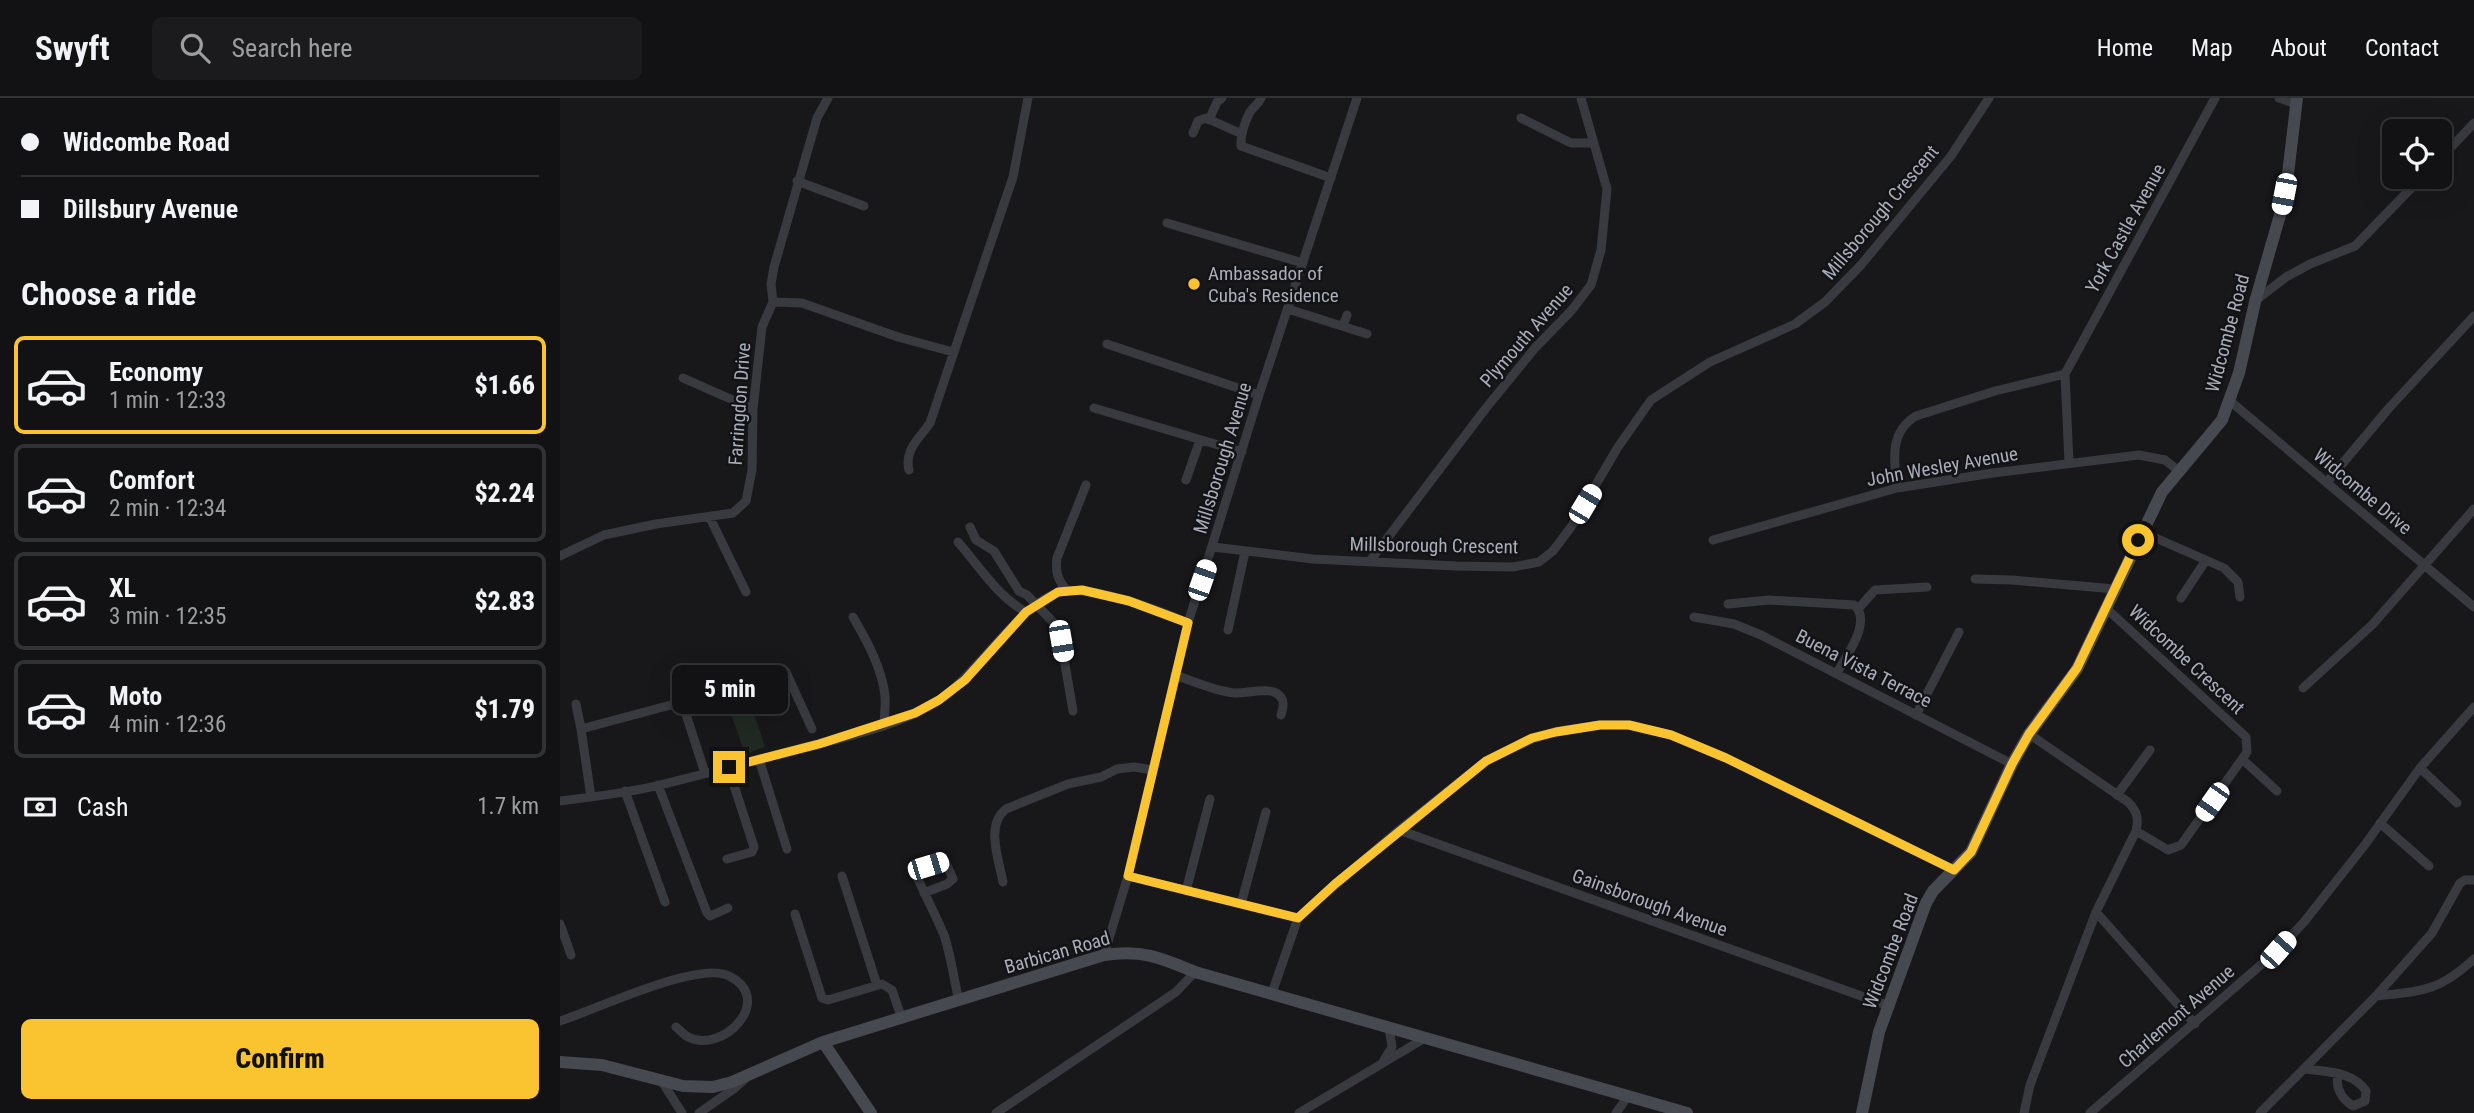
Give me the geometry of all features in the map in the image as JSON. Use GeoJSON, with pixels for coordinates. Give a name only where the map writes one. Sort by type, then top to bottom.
{"type":"FeatureCollection","features":[{"type":"Feature","properties":{"kind":"main road","name":"Widcombe Road"},"geometry":{"type":"LineString","coordinates":[[1862,1113],[1869,1071],[1926,903],[1933,891],[1971,852],[2029,734],[2077,668],[2162,492],[2222,420],[2247,341],[2255,302],[2280,215],[2288,174],[2296,101]]}},
{"type":"Feature","properties":{"kind":"main road","name":"Barbican Road"},"geometry":{"type":"LineString","coordinates":[[560,1062],[602,1065],[683,1086],[713,1087],[823,1042],[1104,956],[1132,952],[1151,955],[1195,972],[1687,1113]]}},
{"type":"Feature","properties":{"kind":"main road"},"geometry":{"type":"LineString","coordinates":[[823,1042],[871,1113]]}},
{"type":"Feature","properties":{"kind":"street","name":"Farringdon Drive"},"geometry":{"type":"LineString","coordinates":[[560,556],[604,535],[656,524],[733,513],[747,500],[752,470],[753,409],[762,327],[773,302],[771,284],[774,267],[817,118],[828,98]]}},
{"type":"Feature","properties":{"kind":"street"},"geometry":{"type":"LineString","coordinates":[[909,470],[906,460],[909,449],[930,423],[1013,177],[1028,98]]}},
{"type":"Feature","properties":{"kind":"street"},"geometry":{"type":"LineString","coordinates":[[1209,120],[1217,102],[1222,98]]}},
{"type":"Feature","properties":{"kind":"street"},"geometry":{"type":"LineString","coordinates":[[1261,98],[1259,104],[1251,110],[1242,134],[1240,143],[1244,148],[1327,176]]}},
{"type":"Feature","properties":{"kind":"street","name":"Millsborough Avenue"},"geometry":{"type":"LineString","coordinates":[[1104,956],[1128,876],[1188,623],[1288,309],[1327,176],[1357,98]]}},
{"type":"Feature","properties":{"kind":"street","name":"Plymouth Avenue"},"geometry":{"type":"LineString","coordinates":[[1370,561],[1486,408],[1591,285],[1601,250],[1607,189],[1581,98]]}},
{"type":"Feature","properties":{"kind":"street","name":"Millsborough Crescent"},"geometry":{"type":"LineString","coordinates":[[1213,547],[1313,559],[1513,568],[1539,562],[1553,551],[1571,527],[1618,447],[1651,400],[1710,362],[1795,324],[1825,302],[1861,265],[1951,156],[1989,98]]}},
{"type":"Feature","properties":{"kind":"street","name":"York Castle Avenue"},"geometry":{"type":"LineString","coordinates":[[2065,374],[2215,98]]}},
{"type":"Feature","properties":{"kind":"street"},"geometry":{"type":"LineString","coordinates":[[2279,98],[2296,101]]}},
{"type":"Feature","properties":{"kind":"street"},"geometry":{"type":"LineString","coordinates":[[1521,118],[1571,143],[1593,143]]}},
{"type":"Feature","properties":{"kind":"street"},"geometry":{"type":"LineString","coordinates":[[1193,133],[1198,121],[1202,119],[1242,134]]}},
{"type":"Feature","properties":{"kind":"street"},"geometry":{"type":"LineString","coordinates":[[2452,146],[2474,123]]}},
{"type":"Feature","properties":{"kind":"street"},"geometry":{"type":"LineString","coordinates":[[797,181],[864,206]]}},
{"type":"Feature","properties":{"kind":"street"},"geometry":{"type":"LineString","coordinates":[[2255,302],[2286,277],[2310,264],[2356,246],[2411,189]]}},
{"type":"Feature","properties":{"kind":"street"},"geometry":{"type":"LineString","coordinates":[[1167,223],[1300,262]]}},
{"type":"Feature","properties":{"kind":"street"},"geometry":{"type":"LineString","coordinates":[[773,302],[802,303],[898,337],[953,352]]}},
{"type":"Feature","properties":{"kind":"street"},"geometry":{"type":"LineString","coordinates":[[1288,309],[1343,326],[1355,326],[1367,334]]}},
{"type":"Feature","properties":{"kind":"street"},"geometry":{"type":"LineString","coordinates":[[1343,326],[1347,315]]}},
{"type":"Feature","properties":{"kind":"street"},"geometry":{"type":"LineString","coordinates":[[2327,482],[2389,408],[2474,316]]}},
{"type":"Feature","properties":{"kind":"street"},"geometry":{"type":"LineString","coordinates":[[1107,344],[1259,395]]}},
{"type":"Feature","properties":{"kind":"street"},"geometry":{"type":"LineString","coordinates":[[1897,488],[1894,444],[1909,420],[1995,391],[2065,374],[2069,463]]}},
{"type":"Feature","properties":{"kind":"street"},"geometry":{"type":"LineString","coordinates":[[683,378],[753,409]]}},
{"type":"Feature","properties":{"kind":"street","name":"Widcombe Drive"},"geometry":{"type":"LineString","coordinates":[[2230,401],[2474,607]]}},
{"type":"Feature","properties":{"kind":"street"},"geometry":{"type":"LineString","coordinates":[[1094,408],[1242,452]]}},
{"type":"Feature","properties":{"kind":"street"},"geometry":{"type":"LineString","coordinates":[[1186,480],[1200,440]]}},
{"type":"Feature","properties":{"kind":"street","name":"John Wesley Avenue"},"geometry":{"type":"LineString","coordinates":[[1713,540],[1897,488],[2139,455],[2165,460],[2179,471]]}},
{"type":"Feature","properties":{"kind":"street"},"geometry":{"type":"LineString","coordinates":[[1067,591],[1059,581],[1055,568],[1086,485]]}},
{"type":"Feature","properties":{"kind":"street"},"geometry":{"type":"LineString","coordinates":[[2303,688],[2372,625],[2474,509]]}},
{"type":"Feature","properties":{"kind":"street"},"geometry":{"type":"LineString","coordinates":[[710,517],[746,592]]}},
{"type":"Feature","properties":{"kind":"street"},"geometry":{"type":"LineString","coordinates":[[971,527],[976,540],[994,551],[1014,585],[1049,617],[1061,641],[1073,711]]}},
{"type":"Feature","properties":{"kind":"street"},"geometry":{"type":"LineString","coordinates":[[2142,531],[2224,569],[2234,577],[2240,588],[2240,597]]}},
{"type":"Feature","properties":{"kind":"street"},"geometry":{"type":"LineString","coordinates":[[958,542],[1014,606],[1026,612]]}},
{"type":"Feature","properties":{"kind":"street"},"geometry":{"type":"LineString","coordinates":[[1227,629],[1245,552]]}},
{"type":"Feature","properties":{"kind":"street"},"geometry":{"type":"LineString","coordinates":[[2180,598],[2206,560]]}},
{"type":"Feature","properties":{"kind":"street"},"geometry":{"type":"LineString","coordinates":[[1975,579],[2115,589]]}},
{"type":"Feature","properties":{"kind":"street"},"geometry":{"type":"LineString","coordinates":[[1858,609],[1875,590],[1927,587]]}},
{"type":"Feature","properties":{"kind":"street"},"geometry":{"type":"LineString","coordinates":[[560,802],[659,785],[884,724],[915,713],[939,700],[965,680],[1026,612],[1058,592],[1082,590],[1129,601],[1188,623]]}},
{"type":"Feature","properties":{"kind":"street"},"geometry":{"type":"LineString","coordinates":[[1728,604],[1769,600],[1854,604],[1861,618],[1858,633],[1837,673]]}},
{"type":"Feature","properties":{"kind":"street","name":"Widcombe Crescent"},"geometry":{"type":"LineString","coordinates":[[2107,608],[2246,737],[2247,752],[2242,759]]}},
{"type":"Feature","properties":{"kind":"street"},"geometry":{"type":"LineString","coordinates":[[853,617],[870,647],[883,684],[886,697],[884,724]]}},
{"type":"Feature","properties":{"kind":"street","name":"Buena Vista Terrace"},"geometry":{"type":"LineString","coordinates":[[1694,617],[1746,629],[2012,764]]}},
{"type":"Feature","properties":{"kind":"street"},"geometry":{"type":"LineString","coordinates":[[1916,715],[1959,632]]}},
{"type":"Feature","properties":{"kind":"street"},"geometry":{"type":"LineString","coordinates":[[581,729],[682,702],[779,668],[783,668],[789,677],[812,729]]}},
{"type":"Feature","properties":{"kind":"street"},"geometry":{"type":"LineString","coordinates":[[1174,675],[1234,693],[1274,693],[1284,701],[1281,715]]}},
{"type":"Feature","properties":{"kind":"street"},"geometry":{"type":"LineString","coordinates":[[682,702],[705,773]]}},
{"type":"Feature","properties":{"kind":"street"},"geometry":{"type":"LineString","coordinates":[[576,704],[591,797]]}},
{"type":"Feature","properties":{"kind":"street","name":"Charlemont Avenue"},"geometry":{"type":"LineString","coordinates":[[2090,1113],[2278,950],[2304,922],[2364,846],[2420,768],[2474,706]]}},
{"type":"Feature","properties":{"kind":"street"},"geometry":{"type":"LineString","coordinates":[[1272,993],[1298,918],[1399,830],[1486,761],[1508,748],[1556,732],[1600,725],[1629,725],[1671,735],[1726,758],[1954,870]]}},
{"type":"Feature","properties":{"kind":"street"},"geometry":{"type":"LineString","coordinates":[[2024,1113],[2030,1085],[2096,912],[2139,821],[2133,807],[2118,795],[2029,734]]}},
{"type":"Feature","properties":{"kind":"street"},"geometry":{"type":"LineString","coordinates":[[2118,795],[2150,750]]}},
{"type":"Feature","properties":{"kind":"street"},"geometry":{"type":"LineString","coordinates":[[759,759],[787,849]]}},
{"type":"Feature","properties":{"kind":"street"},"geometry":{"type":"LineString","coordinates":[[2136,831],[2163,849],[2177,848],[2242,759],[2277,790]]}},
{"type":"Feature","properties":{"kind":"street"},"geometry":{"type":"LineString","coordinates":[[727,859],[754,850],[729,767]]}},
{"type":"Feature","properties":{"kind":"street"},"geometry":{"type":"LineString","coordinates":[[1003,882],[994,830],[999,814],[1068,784],[1090,781],[1117,769],[1134,767],[1153,770]]}},
{"type":"Feature","properties":{"kind":"street"},"geometry":{"type":"LineString","coordinates":[[2420,768],[2457,803]]}},
{"type":"Feature","properties":{"kind":"street"},"geometry":{"type":"LineString","coordinates":[[659,785],[707,913],[710,916],[727,908]]}},
{"type":"Feature","properties":{"kind":"street"},"geometry":{"type":"LineString","coordinates":[[625,791],[665,902]]}},
{"type":"Feature","properties":{"kind":"street"},"geometry":{"type":"LineString","coordinates":[[1186,891],[1210,799]]}},
{"type":"Feature","properties":{"kind":"street"},"geometry":{"type":"LineString","coordinates":[[1241,904],[1266,812]]}},
{"type":"Feature","properties":{"kind":"street"},"geometry":{"type":"LineString","coordinates":[[2381,823],[2429,866]]}},
{"type":"Feature","properties":{"kind":"street","name":"Gainsborough Avenue"},"geometry":{"type":"LineString","coordinates":[[1399,830],[1889,1006]]}},
{"type":"Feature","properties":{"kind":"street"},"geometry":{"type":"LineString","coordinates":[[842,876],[877,985]]}},
{"type":"Feature","properties":{"kind":"street"},"geometry":{"type":"LineString","coordinates":[[1128,876],[1298,918]]}},
{"type":"Feature","properties":{"kind":"street"},"geometry":{"type":"LineString","coordinates":[[2260,1113],[2376,996],[2432,933],[2460,883],[2474,880]]}},
{"type":"Feature","properties":{"kind":"street"},"geometry":{"type":"LineString","coordinates":[[924,892],[944,935],[959,1001]]}},
{"type":"Feature","properties":{"kind":"street"},"geometry":{"type":"LineString","coordinates":[[2096,912],[2195,1024]]}},
{"type":"Feature","properties":{"kind":"street"},"geometry":{"type":"LineString","coordinates":[[794,914],[824,1000],[877,985],[888,986],[892,990],[902,1019]]}},
{"type":"Feature","properties":{"kind":"street"},"geometry":{"type":"LineString","coordinates":[[560,924],[571,955]]}},
{"type":"Feature","properties":{"kind":"street"},"geometry":{"type":"LineString","coordinates":[[2376,996],[2432,988],[2454,976],[2474,959]]}},
{"type":"Feature","properties":{"kind":"street"},"geometry":{"type":"LineString","coordinates":[[560,1021],[699,972],[729,975],[739,983],[746,994],[748,1007],[743,1020],[734,1029],[718,1037],[702,1041],[688,1037],[676,1027]]}},
{"type":"Feature","properties":{"kind":"street"},"geometry":{"type":"LineString","coordinates":[[996,1113],[1176,992],[1195,972]]}},
{"type":"Feature","properties":{"kind":"street"},"geometry":{"type":"LineString","coordinates":[[1383,1062],[1392,1047],[1389,1027]]}},
{"type":"Feature","properties":{"kind":"street"},"geometry":{"type":"LineString","coordinates":[[1299,1113],[1425,1038]]}},
{"type":"Feature","properties":{"kind":"street"},"geometry":{"type":"LineString","coordinates":[[2305,1069],[2338,1074]]}},
{"type":"Feature","properties":{"kind":"street"},"geometry":{"type":"LineString","coordinates":[[699,1113],[750,1074]]}},
{"type":"Feature","properties":{"kind":"street"},"geometry":{"type":"LineString","coordinates":[[661,1080],[682,1113]]}},
{"type":"Feature","properties":{"kind":"street"},"geometry":{"type":"LineString","coordinates":[[1616,1113],[1628,1096]]}},
{"type":"Feature","properties":{"kind":"shaded area"},"geometry":{"type":"Polygon","coordinates":[[[752,707],[765,747],[745,754],[731,714],[752,707]]]}},
{"type":"Feature","properties":{"kind":"place","name":"Ambassador of Cuba's Residence"},"geometry":{"type":"Point","coordinates":[1194,284]}},
{"type":"Feature","properties":{"kind":"route"},"geometry":{"type":"LineString","coordinates":[[729,767],[819,744],[915,713],[939,700],[965,680],[1035,605],[1058,592],[1082,590],[1129,601],[1188,623],[1128,876],[1298,918],[1399,830],[1486,761],[1532,738],[1600,725],[1629,725],[1671,735],[1726,758],[1954,870],[1971,852],[1981,834],[2012,764],[2029,734],[2077,668],[2138,540]]}}]}
